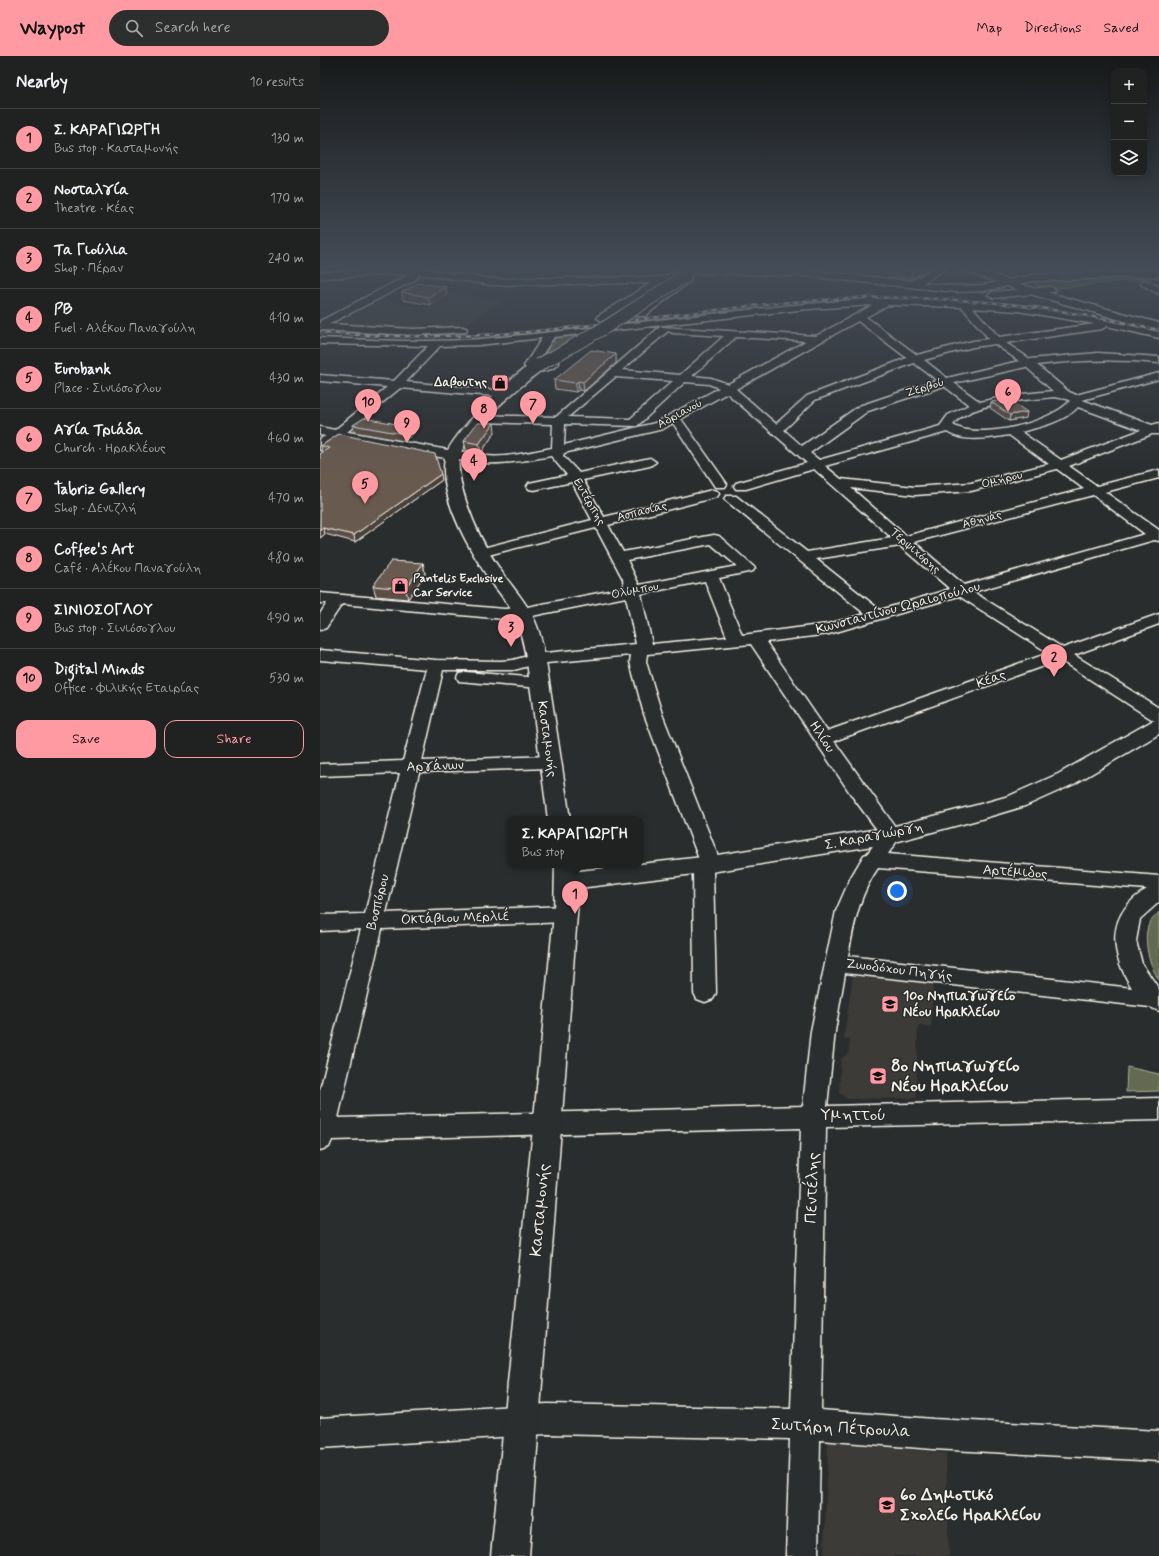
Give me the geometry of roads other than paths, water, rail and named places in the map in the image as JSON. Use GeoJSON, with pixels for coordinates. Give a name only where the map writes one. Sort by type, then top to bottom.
{"type":"FeatureCollection","features":[{"type":"Feature","properties":{"kind":"street"},"geometry":{"type":"LineString","coordinates":[[320,341],[436,344],[525,337]]}},
{"type":"Feature","properties":{"kind":"street"},"geometry":{"type":"LineString","coordinates":[[549,337],[531,362],[530,366],[550,366],[598,337]]}},
{"type":"Feature","properties":{"kind":"street"},"geometry":{"type":"LineString","coordinates":[[320,431],[428,450],[442,459],[452,463],[479,418],[537,366],[588,337]]}},
{"type":"Feature","properties":{"kind":"street"},"geometry":{"type":"LineString","coordinates":[[560,420],[562,416],[655,337]]}},
{"type":"Feature","properties":{"kind":"street"},"geometry":{"type":"LineString","coordinates":[[633,423],[730,337]]}},
{"type":"Feature","properties":{"kind":"street"},"geometry":{"type":"LineString","coordinates":[[789,337],[817,339]]}},
{"type":"Feature","properties":{"kind":"street","name":"Αδριανού"},"geometry":{"type":"LineString","coordinates":[[452,463],[498,461],[559,451],[645,431],[675,418],[821,337]]}},
{"type":"Feature","properties":{"kind":"street"},"geometry":{"type":"LineString","coordinates":[[886,337],[977,405]]}},
{"type":"Feature","properties":{"kind":"street"},"geometry":{"type":"LineString","coordinates":[[993,337],[1028,363],[1064,394],[1076,401],[1157,430]]}},
{"type":"Feature","properties":{"kind":"street"},"geometry":{"type":"LineString","coordinates":[[776,431],[811,398],[915,359],[959,346],[1020,337]]}},
{"type":"Feature","properties":{"kind":"street"},"geometry":{"type":"LineString","coordinates":[[320,446],[396,386],[436,344]]}},
{"type":"Feature","properties":{"kind":"street","name":"Ζερβού"},"geometry":{"type":"LineString","coordinates":[[801,453],[858,412],[890,398],[944,381],[1028,363],[1058,359],[1113,356],[1159,360]]}},
{"type":"Feature","properties":{"kind":"street"},"geometry":{"type":"LineString","coordinates":[[612,373],[684,378],[716,382],[728,388]]}},
{"type":"Feature","properties":{"kind":"street"},"geometry":{"type":"LineString","coordinates":[[716,489],[728,483],[741,486],[947,428],[973,434],[986,435],[1012,431],[1046,422],[1076,401],[1159,376]]}},
{"type":"Feature","properties":{"kind":"street"},"geometry":{"type":"LineString","coordinates":[[320,378],[396,386],[506,394]]}},
{"type":"Feature","properties":{"kind":"street","name":"Τερψιχόρης"},"geometry":{"type":"LineString","coordinates":[[728,388],[961,591],[1159,716]]}},
{"type":"Feature","properties":{"kind":"street"},"geometry":{"type":"LineString","coordinates":[[947,428],[947,422],[977,405],[1017,398],[1064,394]]}},
{"type":"Feature","properties":{"kind":"street"},"geometry":{"type":"LineString","coordinates":[[479,418],[633,423],[645,431]]}},
{"type":"Feature","properties":{"kind":"street"},"geometry":{"type":"LineString","coordinates":[[675,418],[720,498],[737,498],[744,492],[741,486]]}},
{"type":"Feature","properties":{"kind":"street","name":"Ευτέρπης"},"geometry":{"type":"LineString","coordinates":[[560,420],[559,451],[557,454],[558,458],[576,478],[601,522],[630,579],[644,644],[643,649],[639,653],[638,662],[653,714],[707,864]]}},
{"type":"Feature","properties":{"kind":"street","name":"Ομήρου"},"geometry":{"type":"LineString","coordinates":[[838,483],[901,490],[952,490],[992,483],[1059,465],[1157,430]]}},
{"type":"Feature","properties":{"kind":"street"},"geometry":{"type":"LineString","coordinates":[[1012,431],[1158,535]]}},
{"type":"Feature","properties":{"kind":"street"},"geometry":{"type":"LineString","coordinates":[[534,486],[650,462]]}},
{"type":"Feature","properties":{"kind":"street","name":"Κασταμονής"},"geometry":{"type":"LineString","coordinates":[[452,463],[458,500],[480,553],[522,613],[527,623],[539,683],[549,762],[558,816]]}},
{"type":"Feature","properties":{"kind":"street","name":"Αθηνάς"},"geometry":{"type":"LineString","coordinates":[[803,558],[903,541],[1093,490],[1159,474]]}},
{"type":"Feature","properties":{"kind":"street","name":"Ασπασίας"},"geometry":{"type":"LineString","coordinates":[[480,553],[601,522],[716,489]]}},
{"type":"Feature","properties":{"kind":"street"},"geometry":{"type":"LineString","coordinates":[[731,499],[803,558],[878,616]]}},
{"type":"Feature","properties":{"kind":"street","name":"Κωνσταντίνου Ωραιοπούλου"},"geometry":{"type":"LineString","coordinates":[[434,670],[510,666],[535,659],[756,638],[829,629],[1158,535]]}},
{"type":"Feature","properties":{"kind":"street","name":"Ολύμπου"},"geometry":{"type":"LineString","coordinates":[[320,598],[504,614],[522,613],[748,568],[714,539],[619,557]]}},
{"type":"Feature","properties":{"kind":"street"},"geometry":{"type":"LineString","coordinates":[[711,576],[736,640]]}},
{"type":"Feature","properties":{"kind":"street"},"geometry":{"type":"LineString","coordinates":[[320,625],[337,600]]}},
{"type":"Feature","properties":{"kind":"street","name":"Κέας"},"geometry":{"type":"LineString","coordinates":[[823,739],[1159,619]]}},
{"type":"Feature","properties":{"kind":"street","name":"Ηλίου"},"geometry":{"type":"LineString","coordinates":[[756,638],[823,739],[891,835]]}},
{"type":"Feature","properties":{"kind":"street"},"geometry":{"type":"LineString","coordinates":[[320,655],[539,683]]}},
{"type":"Feature","properties":{"kind":"street","name":"Βοσπόρου"},"geometry":{"type":"LineString","coordinates":[[321,1132],[434,670]]}},
{"type":"Feature","properties":{"kind":"street","name":"Σ. Καραγιώργη"},"geometry":{"type":"LineString","coordinates":[[567,873],[707,864],[891,835],[981,812],[1017,801],[1086,768],[1159,725]]}},
{"type":"Feature","properties":{"kind":"street","name":"Αργάνων"},"geometry":{"type":"LineString","coordinates":[[320,770],[549,762]]}},
{"type":"Feature","properties":{"kind":"street","name":"Πεντέλης"},"geometry":{"type":"LineString","coordinates":[[802,1556],[814,1116],[823,1031],[846,912],[860,877],[871,860],[891,835]]}},
{"type":"Feature","properties":{"kind":"street","name":"Αρτέμιδος"},"geometry":{"type":"LineString","coordinates":[[871,860],[1159,884]]}},
{"type":"Feature","properties":{"kind":"street"},"geometry":{"type":"LineString","coordinates":[[705,993],[707,864]]}},
{"type":"Feature","properties":{"kind":"street","name":"Κασταμονής"},"geometry":{"type":"LineString","coordinates":[[510,1556],[566,914],[567,873]]}},
{"type":"Feature","properties":{"kind":"street"},"geometry":{"type":"LineString","coordinates":[[1157,1000],[1138,978],[1128,957],[1125,936],[1130,918],[1141,903],[1159,892]]}},
{"type":"Feature","properties":{"kind":"street","name":"Οκτάβιου Μερλιέ"},"geometry":{"type":"LineString","coordinates":[[320,923],[566,914]]}},
{"type":"Feature","properties":{"kind":"street","name":"Ζωοδόχου Πηγής"},"geometry":{"type":"LineString","coordinates":[[835,963],[1157,1000]]}},
{"type":"Feature","properties":{"kind":"street","name":"Υμηττού"},"geometry":{"type":"LineString","coordinates":[[321,1132],[547,1123],[1159,1109]]}},
{"type":"Feature","properties":{"kind":"street","name":"Σωτήρη Πέτρουλα"},"geometry":{"type":"LineString","coordinates":[[320,1433],[522,1420],[805,1426],[838,1425],[933,1434],[1159,1446]]}},
{"type":"Feature","properties":{"kind":"place","name":"Δαβουτης"},"geometry":{"type":"Point","coordinates":[500,383]}},
{"type":"Feature","properties":{"kind":"place","name":"Αγία Τριάδα"},"geometry":{"type":"Point","coordinates":[1008,412]}},
{"type":"Feature","properties":{"kind":"place","name":"Digital Minds"},"geometry":{"type":"Point","coordinates":[368,422]}},
{"type":"Feature","properties":{"kind":"place","name":"Tabriz Gallery"},"geometry":{"type":"Point","coordinates":[533,424]}},
{"type":"Feature","properties":{"kind":"place","name":"Coffee's Art"},"geometry":{"type":"Point","coordinates":[484,429]}},
{"type":"Feature","properties":{"kind":"place","name":"ΣΙΝΙΟΣΟΓΛΟΥ"},"geometry":{"type":"Point","coordinates":[407,443]}},
{"type":"Feature","properties":{"kind":"place","name":"PB"},"geometry":{"type":"Point","coordinates":[474,481]}},
{"type":"Feature","properties":{"kind":"place","name":"Eurobank"},"geometry":{"type":"Point","coordinates":[365,504]}},
{"type":"Feature","properties":{"kind":"place","name":"Pantelis Exclusive Car Service"},"geometry":{"type":"Point","coordinates":[400,586]}},
{"type":"Feature","properties":{"kind":"place","name":"Τα Γιούλια"},"geometry":{"type":"Point","coordinates":[511,647]}},
{"type":"Feature","properties":{"kind":"place","name":"Νοσταλγία"},"geometry":{"type":"Point","coordinates":[1054,677]}},
{"type":"Feature","properties":{"kind":"place","name":"Σ. ΚΑΡΑΓΙΩΡΓΗ"},"geometry":{"type":"Point","coordinates":[575,914]}},
{"type":"Feature","properties":{"kind":"place","name":"10ο Νηπιαγωγείο Νέου Ηρακλείου"},"geometry":{"type":"Point","coordinates":[890,1004]}},
{"type":"Feature","properties":{"kind":"place","name":"8ο Νηπιαγωγείο Νέου Ηρακλείου"},"geometry":{"type":"Point","coordinates":[878,1076]}},
{"type":"Feature","properties":{"kind":"place","name":"6ο Δημοτικό Σχολείο Ηρακλείου"},"geometry":{"type":"Point","coordinates":[887,1505]}}]}
